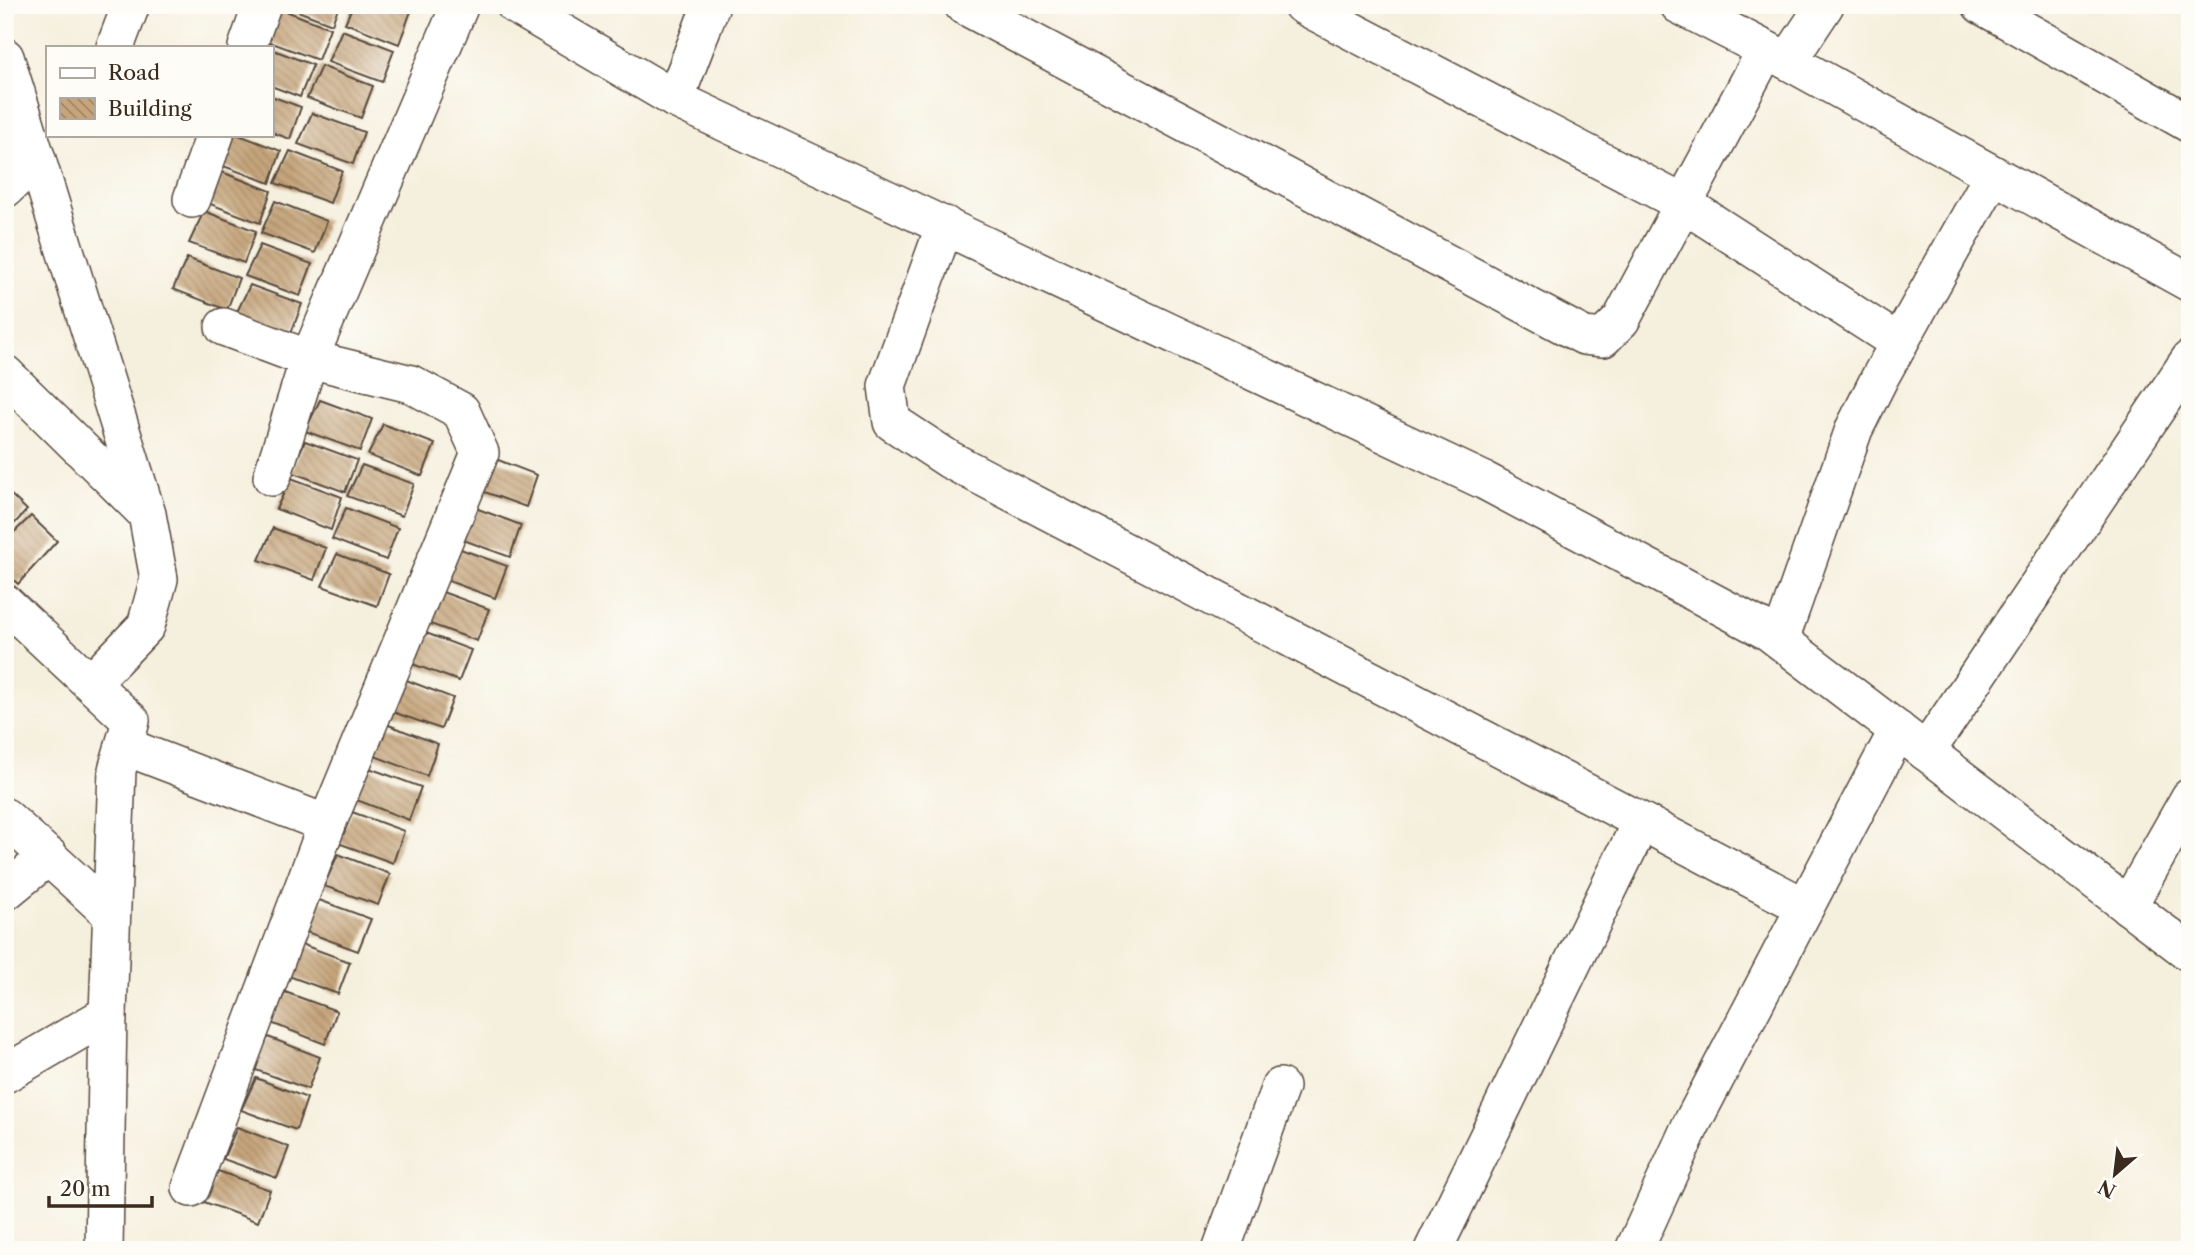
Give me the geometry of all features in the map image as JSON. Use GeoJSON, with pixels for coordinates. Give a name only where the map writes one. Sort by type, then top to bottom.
{"type":"FeatureCollection","features":[{"type":"Feature","properties":{"kind":"street"},"geometry":{"type":"LineString","coordinates":[[115,46],[131,5]]}},
{"type":"Feature","properties":{"kind":"street"},"geometry":{"type":"LineString","coordinates":[[247,46],[262,5]]}},
{"type":"Feature","properties":{"kind":"street"},"geometry":{"type":"LineString","coordinates":[[272,477],[309,359],[460,5]]}},
{"type":"Feature","properties":{"kind":"street"},"geometry":{"type":"LineString","coordinates":[[515,5],[675,99],[1485,481],[1769,632],[2190,953]]}},
{"type":"Feature","properties":{"kind":"street"},"geometry":{"type":"LineString","coordinates":[[675,99],[711,5]]}},
{"type":"Feature","properties":{"kind":"street"},"geometry":{"type":"LineString","coordinates":[[963,5],[1584,336],[1603,338],[1621,320],[1684,204],[1777,56],[1825,5]]}},
{"type":"Feature","properties":{"kind":"street"},"geometry":{"type":"LineString","coordinates":[[1303,5],[1684,204],[1899,343]]}},
{"type":"Feature","properties":{"kind":"street"},"geometry":{"type":"LineString","coordinates":[[1679,5],[2190,283]]}},
{"type":"Feature","properties":{"kind":"street"},"geometry":{"type":"LineString","coordinates":[[1981,5],[2190,124]]}},
{"type":"Feature","properties":{"kind":"street"},"geometry":{"type":"LineString","coordinates":[[5,57],[147,514],[159,579],[146,626],[91,683]]}},
{"type":"Feature","properties":{"kind":"street"},"geometry":{"type":"LineString","coordinates":[[192,199],[215,136]]}},
{"type":"Feature","properties":{"kind":"street"},"geometry":{"type":"LineString","coordinates":[[5,189],[37,159]]}},
{"type":"Feature","properties":{"kind":"street"},"geometry":{"type":"LineString","coordinates":[[1780,640],[1854,429],[1993,175]]}},
{"type":"Feature","properties":{"kind":"street"},"geometry":{"type":"LineString","coordinates":[[945,225],[887,386],[892,422],[950,460],[1805,907]]}},
{"type":"Feature","properties":{"kind":"street"},"geometry":{"type":"LineString","coordinates":[[191,1188],[327,824],[480,453],[461,411],[411,384],[309,359],[224,327]]}},
{"type":"Feature","properties":{"kind":"street"},"geometry":{"type":"LineString","coordinates":[[1926,752],[2190,359]]}},
{"type":"Feature","properties":{"kind":"street"},"geometry":{"type":"LineString","coordinates":[[5,374],[147,514]]}},
{"type":"Feature","properties":{"kind":"street"},"geometry":{"type":"LineString","coordinates":[[5,603],[131,720],[117,770],[108,1014],[104,1250]]}},
{"type":"Feature","properties":{"kind":"street"},"geometry":{"type":"LineString","coordinates":[[1634,1250],[1690,1127],[1898,730]]}},
{"type":"Feature","properties":{"kind":"street"},"geometry":{"type":"LineString","coordinates":[[124,746],[327,824]]}},
{"type":"Feature","properties":{"kind":"street"},"geometry":{"type":"LineString","coordinates":[[2128,905],[2190,797]]}},
{"type":"Feature","properties":{"kind":"street"},"geometry":{"type":"LineString","coordinates":[[5,817],[111,914]]}},
{"type":"Feature","properties":{"kind":"street"},"geometry":{"type":"LineString","coordinates":[[1433,1250],[1641,822]]}},
{"type":"Feature","properties":{"kind":"street"},"geometry":{"type":"LineString","coordinates":[[5,892],[48,856]]}},
{"type":"Feature","properties":{"kind":"street"},"geometry":{"type":"LineString","coordinates":[[5,1074],[108,1014]]}},
{"type":"Feature","properties":{"kind":"street"},"geometry":{"type":"LineString","coordinates":[[1221,1250],[1280,1087]]}},
{"type":"Feature","properties":{"kind":"building"},"geometry":{"type":"Polygon","coordinates":[[[282,5],[339,5],[332,24],[282,5]]]}},
{"type":"Feature","properties":{"kind":"building"},"geometry":{"type":"Polygon","coordinates":[[[353,5],[394,5],[411,11],[399,44],[345,23],[353,5]]]}},
{"type":"Feature","properties":{"kind":"building"},"geometry":{"type":"Polygon","coordinates":[[[278,8],[330,28],[318,60],[264,40],[278,8]]]}},
{"type":"Feature","properties":{"kind":"building"},"geometry":{"type":"Polygon","coordinates":[[[342,30],[394,50],[382,82],[328,62],[342,30]]]}},
{"type":"Feature","properties":{"kind":"building"},"geometry":{"type":"Polygon","coordinates":[[[273,50],[313,65],[300,97],[273,87],[273,50]]]}},
{"type":"Feature","properties":{"kind":"building"},"geometry":{"type":"Polygon","coordinates":[[[321,66],[373,86],[361,118],[307,98],[321,66]]]}},
{"type":"Feature","properties":{"kind":"building"},"geometry":{"type":"Polygon","coordinates":[[[273,97],[301,107],[290,139],[273,133],[273,97]]]}},
{"type":"Feature","properties":{"kind":"building"},"geometry":{"type":"Polygon","coordinates":[[[312,113],[364,132],[353,164],[298,144],[312,113]]]}},
{"type":"Feature","properties":{"kind":"building"},"geometry":{"type":"Polygon","coordinates":[[[228,136],[242,136],[281,151],[270,183],[215,163],[228,136]]]}},
{"type":"Feature","properties":{"kind":"building"},"geometry":{"type":"Polygon","coordinates":[[[290,151],[342,171],[330,203],[275,183],[290,151]]]}},
{"type":"Feature","properties":{"kind":"building"},"geometry":{"type":"Polygon","coordinates":[[[219,171],[271,191],[260,223],[205,202],[219,171]]]}},
{"type":"Feature","properties":{"kind":"building"},"geometry":{"type":"Polygon","coordinates":[[[275,201],[327,221],[315,253],[261,233],[275,201]]]}},
{"type":"Feature","properties":{"kind":"building"},"geometry":{"type":"Polygon","coordinates":[[[204,211],[256,231],[244,263],[189,243],[204,211]]]}},
{"type":"Feature","properties":{"kind":"building"},"geometry":{"type":"Polygon","coordinates":[[[260,245],[312,264],[300,296],[245,276],[260,245]]]}},
{"type":"Feature","properties":{"kind":"building"},"geometry":{"type":"Polygon","coordinates":[[[187,258],[239,278],[227,310],[173,289],[187,258]]]}},
{"type":"Feature","properties":{"kind":"building"},"geometry":{"type":"Polygon","coordinates":[[[250,285],[302,304],[290,336],[235,316],[250,285]]]}},
{"type":"Feature","properties":{"kind":"building"},"geometry":{"type":"Polygon","coordinates":[[[320,400],[372,419],[360,451],[305,431],[320,400]]]}},
{"type":"Feature","properties":{"kind":"building"},"geometry":{"type":"Polygon","coordinates":[[[383,424],[435,444],[422,476],[368,455],[383,424]]]}},
{"type":"Feature","properties":{"kind":"building"},"geometry":{"type":"Polygon","coordinates":[[[305,441],[357,460],[345,492],[291,472],[305,441]]]}},
{"type":"Feature","properties":{"kind":"building"},"geometry":{"type":"Polygon","coordinates":[[[485,455],[537,475],[526,507],[471,487],[485,455]]]}},
{"type":"Feature","properties":{"kind":"building"},"geometry":{"type":"Polygon","coordinates":[[[362,465],[414,484],[402,516],[347,496],[362,465]]]}},
{"type":"Feature","properties":{"kind":"building"},"geometry":{"type":"Polygon","coordinates":[[[291,478],[342,497],[331,530],[276,509],[291,478]]]}},
{"type":"Feature","properties":{"kind":"building"},"geometry":{"type":"Polygon","coordinates":[[[5,489],[27,510],[5,534],[5,489]]]}},
{"type":"Feature","properties":{"kind":"building"},"geometry":{"type":"Polygon","coordinates":[[[470,506],[521,525],[510,557],[455,537],[470,506]]]}},
{"type":"Feature","properties":{"kind":"building"},"geometry":{"type":"Polygon","coordinates":[[[346,508],[398,528],[386,560],[332,539],[346,508]]]}},
{"type":"Feature","properties":{"kind":"building"},"geometry":{"type":"Polygon","coordinates":[[[31,516],[57,541],[18,584],[5,572],[5,541],[31,516]]]}},
{"type":"Feature","properties":{"kind":"building"},"geometry":{"type":"Polygon","coordinates":[[[273,528],[326,548],[314,580],[259,560],[273,528]]]}},
{"type":"Feature","properties":{"kind":"building"},"geometry":{"type":"Polygon","coordinates":[[[455,547],[507,566],[495,598],[440,578],[455,547]]]}},
{"type":"Feature","properties":{"kind":"building"},"geometry":{"type":"Polygon","coordinates":[[[337,554],[389,574],[377,606],[322,586],[337,554]]]}},
{"type":"Feature","properties":{"kind":"building"},"geometry":{"type":"Polygon","coordinates":[[[437,590],[489,609],[477,641],[422,621],[437,590]]]}},
{"type":"Feature","properties":{"kind":"building"},"geometry":{"type":"Polygon","coordinates":[[[418,630],[471,650],[459,681],[404,661],[418,630]]]}},
{"type":"Feature","properties":{"kind":"building"},"geometry":{"type":"Polygon","coordinates":[[[401,678],[453,698],[441,729],[387,710],[401,678]]]}},
{"type":"Feature","properties":{"kind":"building"},"geometry":{"type":"Polygon","coordinates":[[[386,724],[438,744],[427,776],[372,755],[386,724]]]}},
{"type":"Feature","properties":{"kind":"building"},"geometry":{"type":"Polygon","coordinates":[[[369,768],[421,787],[409,820],[354,799],[369,768]]]}},
{"type":"Feature","properties":{"kind":"building"},"geometry":{"type":"Polygon","coordinates":[[[352,812],[404,831],[393,863],[338,843],[352,812]]]}},
{"type":"Feature","properties":{"kind":"building"},"geometry":{"type":"Polygon","coordinates":[[[338,854],[390,874],[378,905],[324,886],[338,854]]]}},
{"type":"Feature","properties":{"kind":"building"},"geometry":{"type":"Polygon","coordinates":[[[319,900],[371,919],[358,951],[304,931],[319,900]]]}},
{"type":"Feature","properties":{"kind":"building"},"geometry":{"type":"Polygon","coordinates":[[[298,943],[350,962],[338,994],[283,974],[298,943]]]}},
{"type":"Feature","properties":{"kind":"building"},"geometry":{"type":"Polygon","coordinates":[[[285,992],[337,1011],[325,1044],[271,1023],[285,992]]]}},
{"type":"Feature","properties":{"kind":"building"},"geometry":{"type":"Polygon","coordinates":[[[268,1037],[320,1057],[308,1089],[253,1069],[268,1037]]]}},
{"type":"Feature","properties":{"kind":"building"},"geometry":{"type":"Polygon","coordinates":[[[256,1078],[307,1098],[296,1130],[241,1110],[256,1078]]]}},
{"type":"Feature","properties":{"kind":"building"},"geometry":{"type":"Polygon","coordinates":[[[237,1127],[289,1147],[277,1178],[223,1159],[237,1127]]]}},
{"type":"Feature","properties":{"kind":"building"},"geometry":{"type":"Polygon","coordinates":[[[218,1171],[270,1190],[258,1222],[204,1202],[218,1171]]]}}]}
